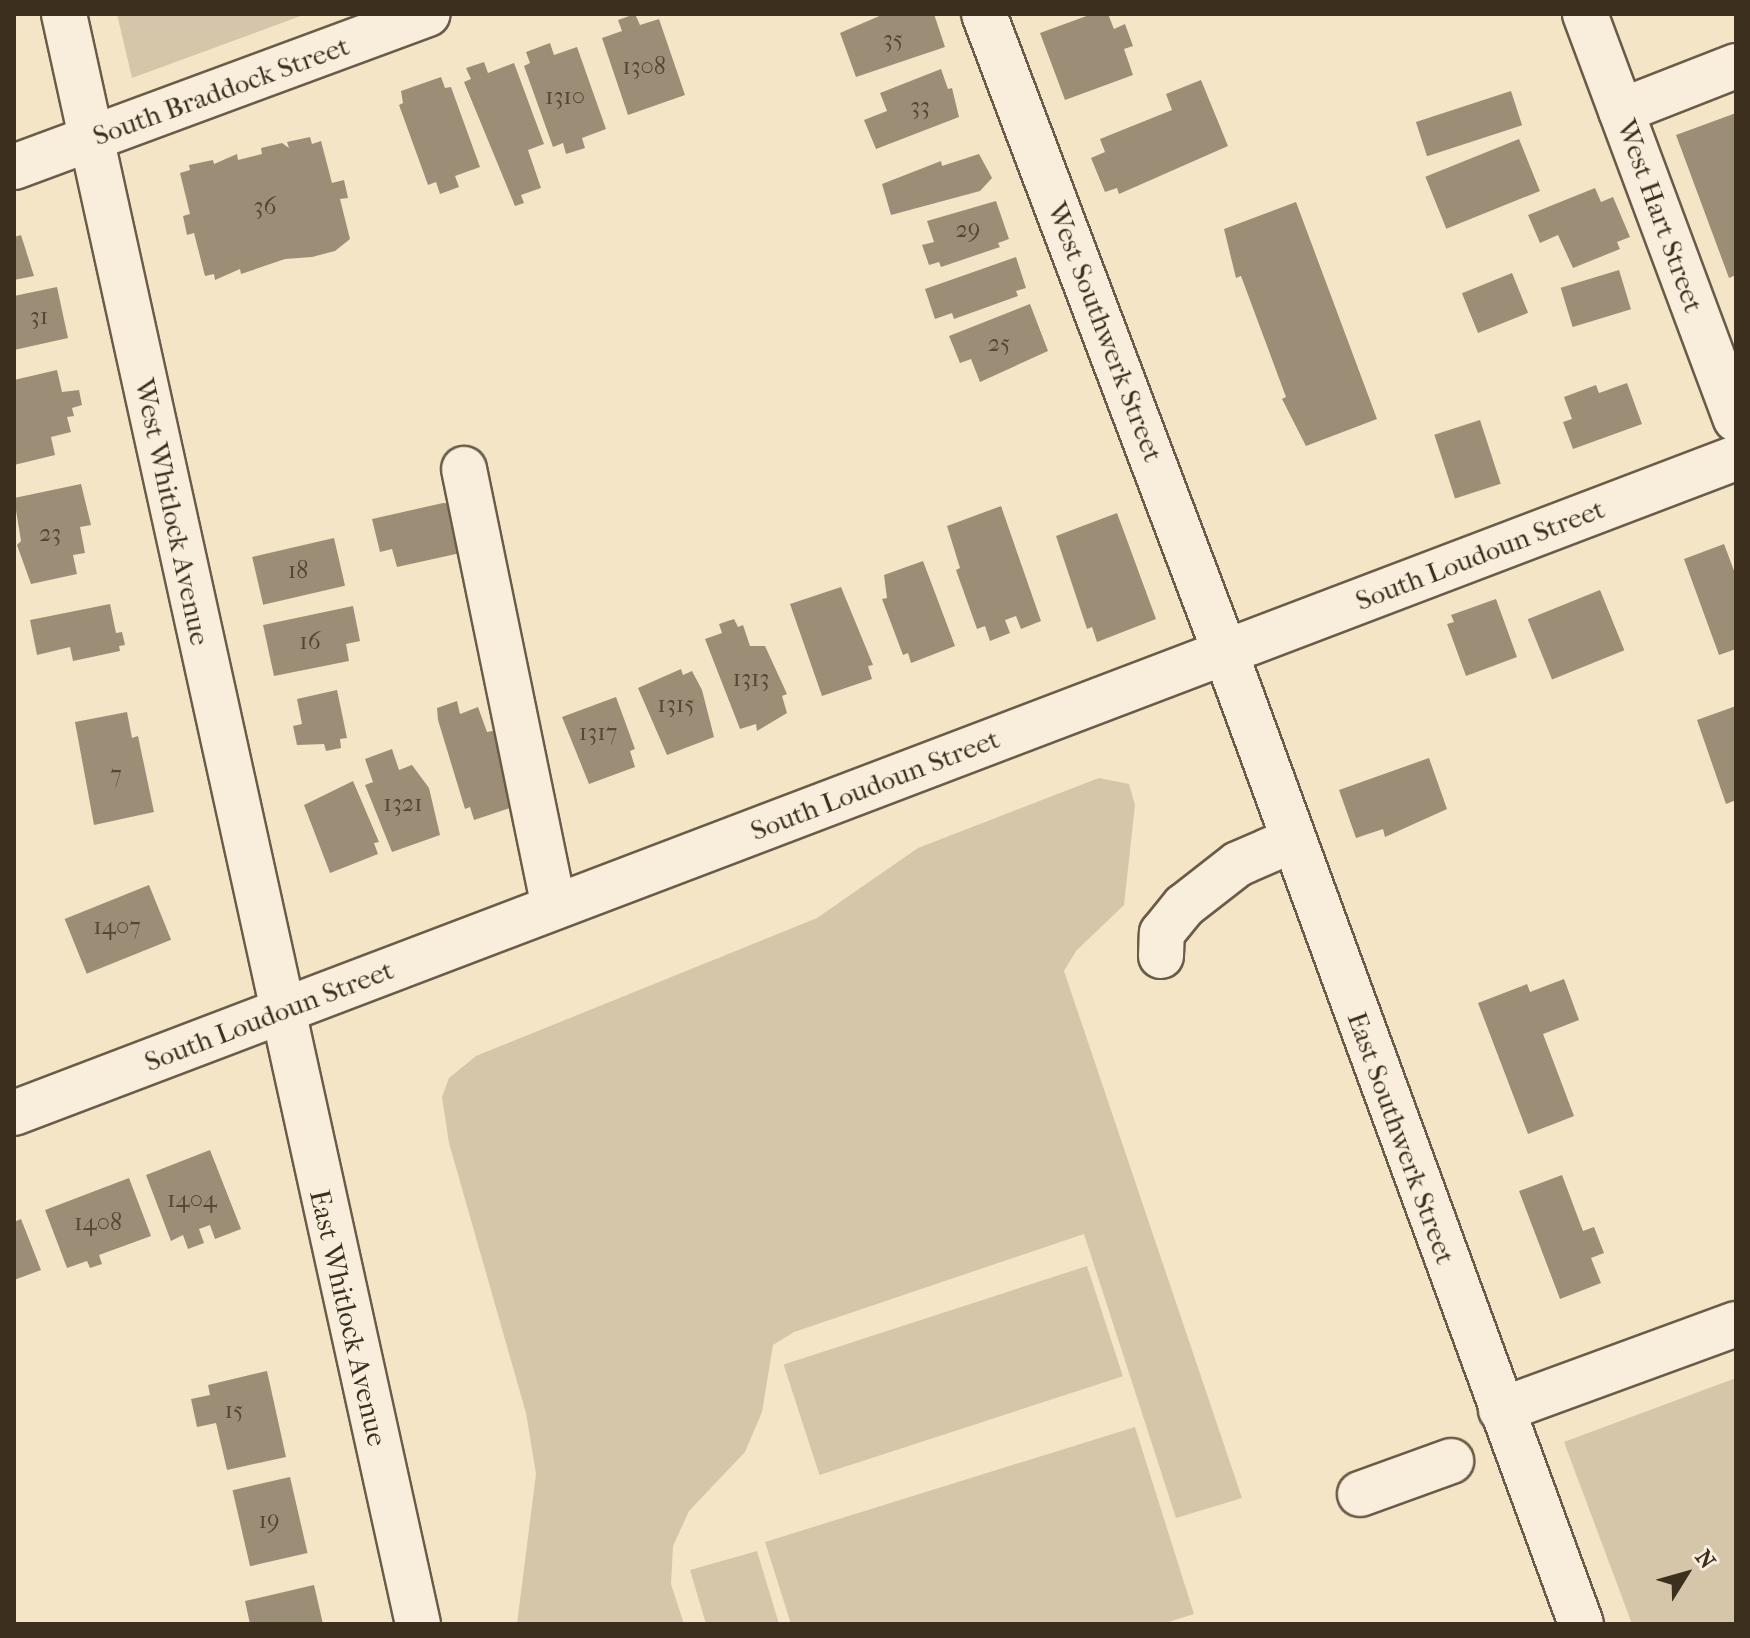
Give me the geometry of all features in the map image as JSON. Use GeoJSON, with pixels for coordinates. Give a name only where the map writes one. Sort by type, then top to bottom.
{"type":"FeatureCollection","features":[{"type":"Feature","properties":{"kind":"street","name":"West Whitlock Avenue"},"geometry":{"type":"LineString","coordinates":[[64,14],[285,1010]]}},
{"type":"Feature","properties":{"kind":"street","name":"South Braddock Street"},"geometry":{"type":"LineString","coordinates":[[14,167],[428,14]]}},
{"type":"Feature","properties":{"kind":"street","name":"West Southwerk Street"},"geometry":{"type":"LineString","coordinates":[[984,14],[1224,651]]}},
{"type":"Feature","properties":{"kind":"street","name":"West Hart Street"},"geometry":{"type":"LineString","coordinates":[[1585,14],[1736,419]]}},
{"type":"Feature","properties":{"kind":"street"},"geometry":{"type":"LineString","coordinates":[[1621,111],[1736,66]]}},
{"type":"Feature","properties":{"kind":"street","name":"South Loudoun Street"},"geometry":{"type":"LineString","coordinates":[[14,1113],[1736,458]]}},
{"type":"Feature","properties":{"kind":"street"},"geometry":{"type":"LineString","coordinates":[[464,469],[554,907]]}},
{"type":"Feature","properties":{"kind":"street","name":"East Southwerk Street"},"geometry":{"type":"LineString","coordinates":[[1224,651],[1581,1624]]}},
{"type":"Feature","properties":{"kind":"street"},"geometry":{"type":"LineString","coordinates":[[1161,956],[1162,933],[1184,906],[1238,864],[1293,840]]}},
{"type":"Feature","properties":{"kind":"street","name":"East Whitlock Avenue"},"geometry":{"type":"LineString","coordinates":[[285,1010],[321,1199],[418,1624]]}},
{"type":"Feature","properties":{"kind":"street"},"geometry":{"type":"LineString","coordinates":[[1501,1410],[1736,1324]]}},
{"type":"Feature","properties":{"kind":"street"},"geometry":{"type":"LineString","coordinates":[[1360,1494],[1451,1461]]}},
{"type":"Feature","properties":{"kind":"shaded area"},"geometry":{"type":"Polygon","coordinates":[[[117,14],[306,14],[132,78],[117,14]]]}},
{"type":"Feature","properties":{"kind":"shaded area"},"geometry":{"type":"Polygon","coordinates":[[[1099,778],[1129,784],[1135,805],[1124,905],[1076,951],[1064,971],[1242,1498],[1176,1518],[1084,1234],[794,1332],[773,1345],[762,1412],[745,1452],[689,1511],[673,1546],[671,1584],[684,1624],[517,1624],[536,1474],[526,1413],[449,1143],[442,1097],[449,1078],[476,1056],[817,918],[918,848],[1099,778]]]}},
{"type":"Feature","properties":{"kind":"shaded area"},"geometry":{"type":"Polygon","coordinates":[[[1087,1266],[1123,1376],[819,1475],[784,1365],[1087,1266]]]}},
{"type":"Feature","properties":{"kind":"shaded area"},"geometry":{"type":"Polygon","coordinates":[[[1736,1378],[1736,1624],[1632,1624],[1564,1442],[1736,1378]]]}},
{"type":"Feature","properties":{"kind":"shaded area"},"geometry":{"type":"Polygon","coordinates":[[[1135,1427],[1194,1614],[1162,1624],[791,1624],[765,1542],[1135,1427]]]}},
{"type":"Feature","properties":{"kind":"shaded area"},"geometry":{"type":"Polygon","coordinates":[[[757,1551],[779,1624],[706,1624],[690,1570],[757,1551]]]}},
{"type":"Feature","properties":{"kind":"building"},"geometry":{"type":"Polygon","coordinates":[[[635,14],[640,25],[659,19],[685,95],[628,115],[602,38],[622,31],[618,20],[635,14]]]}},
{"type":"Feature","properties":{"kind":"building"},"geometry":{"type":"Polygon","coordinates":[[[884,14],[934,14],[945,47],[856,77],[840,33],[884,14]]]}},
{"type":"Feature","properties":{"kind":"building"},"geometry":{"type":"Polygon","coordinates":[[[1092,14],[1108,14],[1114,29],[1125,24],[1133,46],[1124,49],[1133,75],[1065,100],[1040,33],[1092,14]]]}},
{"type":"Feature","properties":{"kind":"building"},"geometry":{"type":"Polygon","coordinates":[[[550,43],[554,55],[577,47],[606,129],[582,138],[585,148],[566,154],[563,143],[553,147],[524,66],[530,63],[526,52],[550,43]]]}},
{"type":"Feature","properties":{"kind":"building"},"geometry":{"type":"Polygon","coordinates":[[[484,62],[488,73],[514,63],[544,144],[528,150],[541,188],[521,195],[524,203],[515,206],[464,82],[471,79],[466,68],[484,62]]]}},
{"type":"Feature","properties":{"kind":"building"},"geometry":{"type":"Polygon","coordinates":[[[941,69],[948,89],[952,88],[959,117],[876,149],[864,120],[887,111],[880,93],[941,69]]]}},
{"type":"Feature","properties":{"kind":"building"},"geometry":{"type":"Polygon","coordinates":[[[441,77],[445,88],[451,87],[480,167],[455,176],[459,187],[440,194],[436,182],[428,185],[399,105],[403,103],[401,91],[441,77]]]}},
{"type":"Feature","properties":{"kind":"building"},"geometry":{"type":"Polygon","coordinates":[[[1201,80],[1228,146],[1119,194],[1117,188],[1105,192],[1091,158],[1105,152],[1100,139],[1172,110],[1166,94],[1201,80]]]}},
{"type":"Feature","properties":{"kind":"building"},"geometry":{"type":"Polygon","coordinates":[[[1511,91],[1522,125],[1427,156],[1416,122],[1511,91]]]}},
{"type":"Feature","properties":{"kind":"building"},"geometry":{"type":"Polygon","coordinates":[[[1736,113],[1736,275],[1729,278],[1676,135],[1736,113]]]}},
{"type":"Feature","properties":{"kind":"building"},"geometry":{"type":"Polygon","coordinates":[[[310,137],[312,144],[321,141],[332,183],[344,180],[348,198],[340,199],[350,239],[335,251],[312,257],[285,259],[241,274],[240,269],[215,280],[214,274],[205,276],[194,233],[187,235],[183,216],[190,214],[180,173],[190,170],[189,165],[213,160],[214,164],[237,154],[238,160],[262,154],[261,148],[282,143],[289,148],[287,142],[310,137]]]}},
{"type":"Feature","properties":{"kind":"building"},"geometry":{"type":"Polygon","coordinates":[[[1519,139],[1540,191],[1446,229],[1425,177],[1519,139]]]}},
{"type":"Feature","properties":{"kind":"building"},"geometry":{"type":"Polygon","coordinates":[[[979,154],[992,178],[980,191],[891,215],[882,184],[941,161],[942,166],[979,154]]]}},
{"type":"Feature","properties":{"kind":"building"},"geometry":{"type":"Polygon","coordinates":[[[1595,188],[1601,202],[1613,197],[1630,237],[1617,242],[1620,249],[1573,268],[1558,235],[1540,243],[1528,215],[1595,188]]]}},
{"type":"Feature","properties":{"kind":"building"},"geometry":{"type":"Polygon","coordinates":[[[996,201],[1009,239],[998,243],[1000,247],[941,267],[939,262],[929,265],[922,245],[934,242],[927,221],[996,201]]]}},
{"type":"Feature","properties":{"kind":"building"},"geometry":{"type":"Polygon","coordinates":[[[1296,202],[1377,419],[1306,446],[1282,399],[1286,397],[1241,276],[1236,278],[1224,229],[1296,202]]]}},
{"type":"Feature","properties":{"kind":"building"},"geometry":{"type":"Polygon","coordinates":[[[21,235],[34,276],[14,280],[14,237],[21,235]]]}},
{"type":"Feature","properties":{"kind":"building"},"geometry":{"type":"Polygon","coordinates":[[[1016,257],[1026,288],[1016,291],[1018,296],[954,319],[952,313],[935,319],[925,289],[1016,257]]]}},
{"type":"Feature","properties":{"kind":"building"},"geometry":{"type":"Polygon","coordinates":[[[1619,270],[1631,309],[1573,327],[1561,288],[1619,270]]]}},
{"type":"Feature","properties":{"kind":"building"},"geometry":{"type":"Polygon","coordinates":[[[1512,273],[1528,313],[1478,333],[1462,293],[1512,273]]]}},
{"type":"Feature","properties":{"kind":"building"},"geometry":{"type":"Polygon","coordinates":[[[57,287],[68,338],[14,350],[14,296],[57,287]]]}},
{"type":"Feature","properties":{"kind":"building"},"geometry":{"type":"Polygon","coordinates":[[[1030,304],[1048,351],[980,382],[971,359],[960,363],[949,336],[1030,304]]]}},
{"type":"Feature","properties":{"kind":"building"},"geometry":{"type":"Polygon","coordinates":[[[57,370],[62,392],[79,390],[82,405],[72,408],[74,416],[67,417],[71,432],[51,437],[55,455],[14,465],[14,380],[57,370]]]}},
{"type":"Feature","properties":{"kind":"building"},"geometry":{"type":"Polygon","coordinates":[[[1627,383],[1642,424],[1573,449],[1563,422],[1572,419],[1564,397],[1596,385],[1599,393],[1627,383]]]}},
{"type":"Feature","properties":{"kind":"building"},"geometry":{"type":"Polygon","coordinates":[[[1480,420],[1501,484],[1455,499],[1434,435],[1480,420]]]}},
{"type":"Feature","properties":{"kind":"building"},"geometry":{"type":"Polygon","coordinates":[[[81,484],[91,525],[80,527],[85,553],[73,555],[77,574],[31,584],[17,545],[21,541],[14,498],[81,484]]]}},
{"type":"Feature","properties":{"kind":"building"},"geometry":{"type":"Polygon","coordinates":[[[443,503],[454,504],[465,552],[397,567],[392,549],[380,552],[372,519],[443,503]]]}},
{"type":"Feature","properties":{"kind":"building"},"geometry":{"type":"Polygon","coordinates":[[[1001,506],[1041,621],[1021,629],[1016,616],[1005,620],[1010,633],[990,641],[985,626],[977,629],[956,570],[960,568],[947,526],[1001,506]]]}},
{"type":"Feature","properties":{"kind":"building"},"geometry":{"type":"Polygon","coordinates":[[[1117,513],[1156,619],[1097,642],[1092,627],[1087,629],[1056,536],[1117,513]]]}},
{"type":"Feature","properties":{"kind":"building"},"geometry":{"type":"Polygon","coordinates":[[[334,538],[345,586],[263,605],[252,557],[334,538]]]}},
{"type":"Feature","properties":{"kind":"building"},"geometry":{"type":"Polygon","coordinates":[[[1724,544],[1736,576],[1736,649],[1719,655],[1684,559],[1724,544]]]}},
{"type":"Feature","properties":{"kind":"building"},"geometry":{"type":"Polygon","coordinates":[[[923,561],[955,646],[911,663],[908,653],[903,655],[882,599],[887,598],[884,575],[923,561]]]}},
{"type":"Feature","properties":{"kind":"building"},"geometry":{"type":"Polygon","coordinates":[[[841,587],[873,665],[868,666],[872,679],[822,696],[790,604],[841,587]]]}},
{"type":"Feature","properties":{"kind":"building"},"geometry":{"type":"Polygon","coordinates":[[[1600,590],[1624,650],[1552,679],[1528,619],[1600,590]]]}},
{"type":"Feature","properties":{"kind":"building"},"geometry":{"type":"Polygon","coordinates":[[[1496,599],[1517,657],[1466,676],[1447,624],[1454,622],[1451,615],[1496,599]]]}},
{"type":"Feature","properties":{"kind":"building"},"geometry":{"type":"Polygon","coordinates":[[[110,604],[116,633],[122,632],[125,645],[119,646],[120,651],[73,661],[70,647],[37,655],[30,620],[110,604]]]}},
{"type":"Feature","properties":{"kind":"building"},"geometry":{"type":"Polygon","coordinates":[[[353,606],[360,641],[346,644],[349,661],[274,676],[263,625],[353,606]]]}},
{"type":"Feature","properties":{"kind":"building"},"geometry":{"type":"Polygon","coordinates":[[[734,619],[738,627],[743,625],[750,646],[765,646],[787,694],[782,696],[787,713],[757,731],[756,724],[740,729],[705,639],[722,633],[719,624],[734,619]]]}},
{"type":"Feature","properties":{"kind":"building"},"geometry":{"type":"Polygon","coordinates":[[[681,669],[683,675],[692,671],[702,690],[714,737],[667,755],[638,688],[681,669]]]}},
{"type":"Feature","properties":{"kind":"building"},"geometry":{"type":"Polygon","coordinates":[[[337,690],[347,738],[340,739],[341,748],[326,751],[324,744],[297,745],[293,726],[302,724],[297,699],[337,690]]]}},
{"type":"Feature","properties":{"kind":"building"},"geometry":{"type":"Polygon","coordinates":[[[616,697],[635,749],[630,751],[635,767],[589,784],[562,717],[616,697]]]}},
{"type":"Feature","properties":{"kind":"building"},"geometry":{"type":"Polygon","coordinates":[[[457,701],[460,714],[478,707],[487,732],[497,730],[519,805],[474,820],[470,807],[465,809],[437,708],[457,701]]]}},
{"type":"Feature","properties":{"kind":"building"},"geometry":{"type":"Polygon","coordinates":[[[1736,706],[1736,800],[1726,804],[1697,720],[1736,706]]]}},
{"type":"Feature","properties":{"kind":"building"},"geometry":{"type":"Polygon","coordinates":[[[127,712],[132,738],[138,736],[154,812],[94,825],[75,722],[127,712]]]}},
{"type":"Feature","properties":{"kind":"building"},"geometry":{"type":"Polygon","coordinates":[[[392,749],[399,770],[412,765],[429,788],[440,835],[392,852],[365,785],[373,782],[365,759],[392,749]]]}},
{"type":"Feature","properties":{"kind":"building"},"geometry":{"type":"Polygon","coordinates":[[[1429,758],[1447,809],[1385,837],[1383,829],[1356,838],[1339,790],[1429,758]]]}},
{"type":"Feature","properties":{"kind":"building"},"geometry":{"type":"Polygon","coordinates":[[[353,781],[379,842],[374,843],[378,854],[330,873],[304,805],[353,781]]]}},
{"type":"Feature","properties":{"kind":"building"},"geometry":{"type":"Polygon","coordinates":[[[149,885],[171,940],[87,974],[65,919],[149,885]]]}},
{"type":"Feature","properties":{"kind":"building"},"geometry":{"type":"Polygon","coordinates":[[[1564,979],[1579,1020],[1543,1034],[1574,1116],[1528,1134],[1478,1003],[1527,984],[1530,992],[1564,979]]]}},
{"type":"Feature","properties":{"kind":"building"},"geometry":{"type":"Polygon","coordinates":[[[210,1150],[241,1229],[215,1239],[210,1225],[199,1229],[204,1243],[188,1249],[183,1235],[171,1241],[146,1175],[210,1150]]]}},
{"type":"Feature","properties":{"kind":"building"},"geometry":{"type":"Polygon","coordinates":[[[1562,1175],[1583,1231],[1594,1227],[1604,1253],[1591,1258],[1601,1283],[1560,1299],[1519,1191],[1562,1175]]]}},
{"type":"Feature","properties":{"kind":"building"},"geometry":{"type":"Polygon","coordinates":[[[129,1178],[151,1236],[99,1255],[102,1264],[90,1268],[87,1261],[67,1268],[45,1210],[129,1178]]]}},
{"type":"Feature","properties":{"kind":"building"},"geometry":{"type":"Polygon","coordinates":[[[21,1219],[41,1270],[14,1280],[14,1222],[21,1219]]]}},
{"type":"Feature","properties":{"kind":"building"},"geometry":{"type":"Polygon","coordinates":[[[267,1371],[286,1457],[227,1470],[216,1423],[197,1427],[191,1399],[210,1395],[208,1385],[267,1371]]]}},
{"type":"Feature","properties":{"kind":"building"},"geometry":{"type":"Polygon","coordinates":[[[290,1477],[308,1553],[250,1566],[233,1490],[290,1477]]]}},
{"type":"Feature","properties":{"kind":"building"},"geometry":{"type":"Polygon","coordinates":[[[314,1585],[323,1624],[250,1624],[245,1601],[314,1585]]]}}]}
